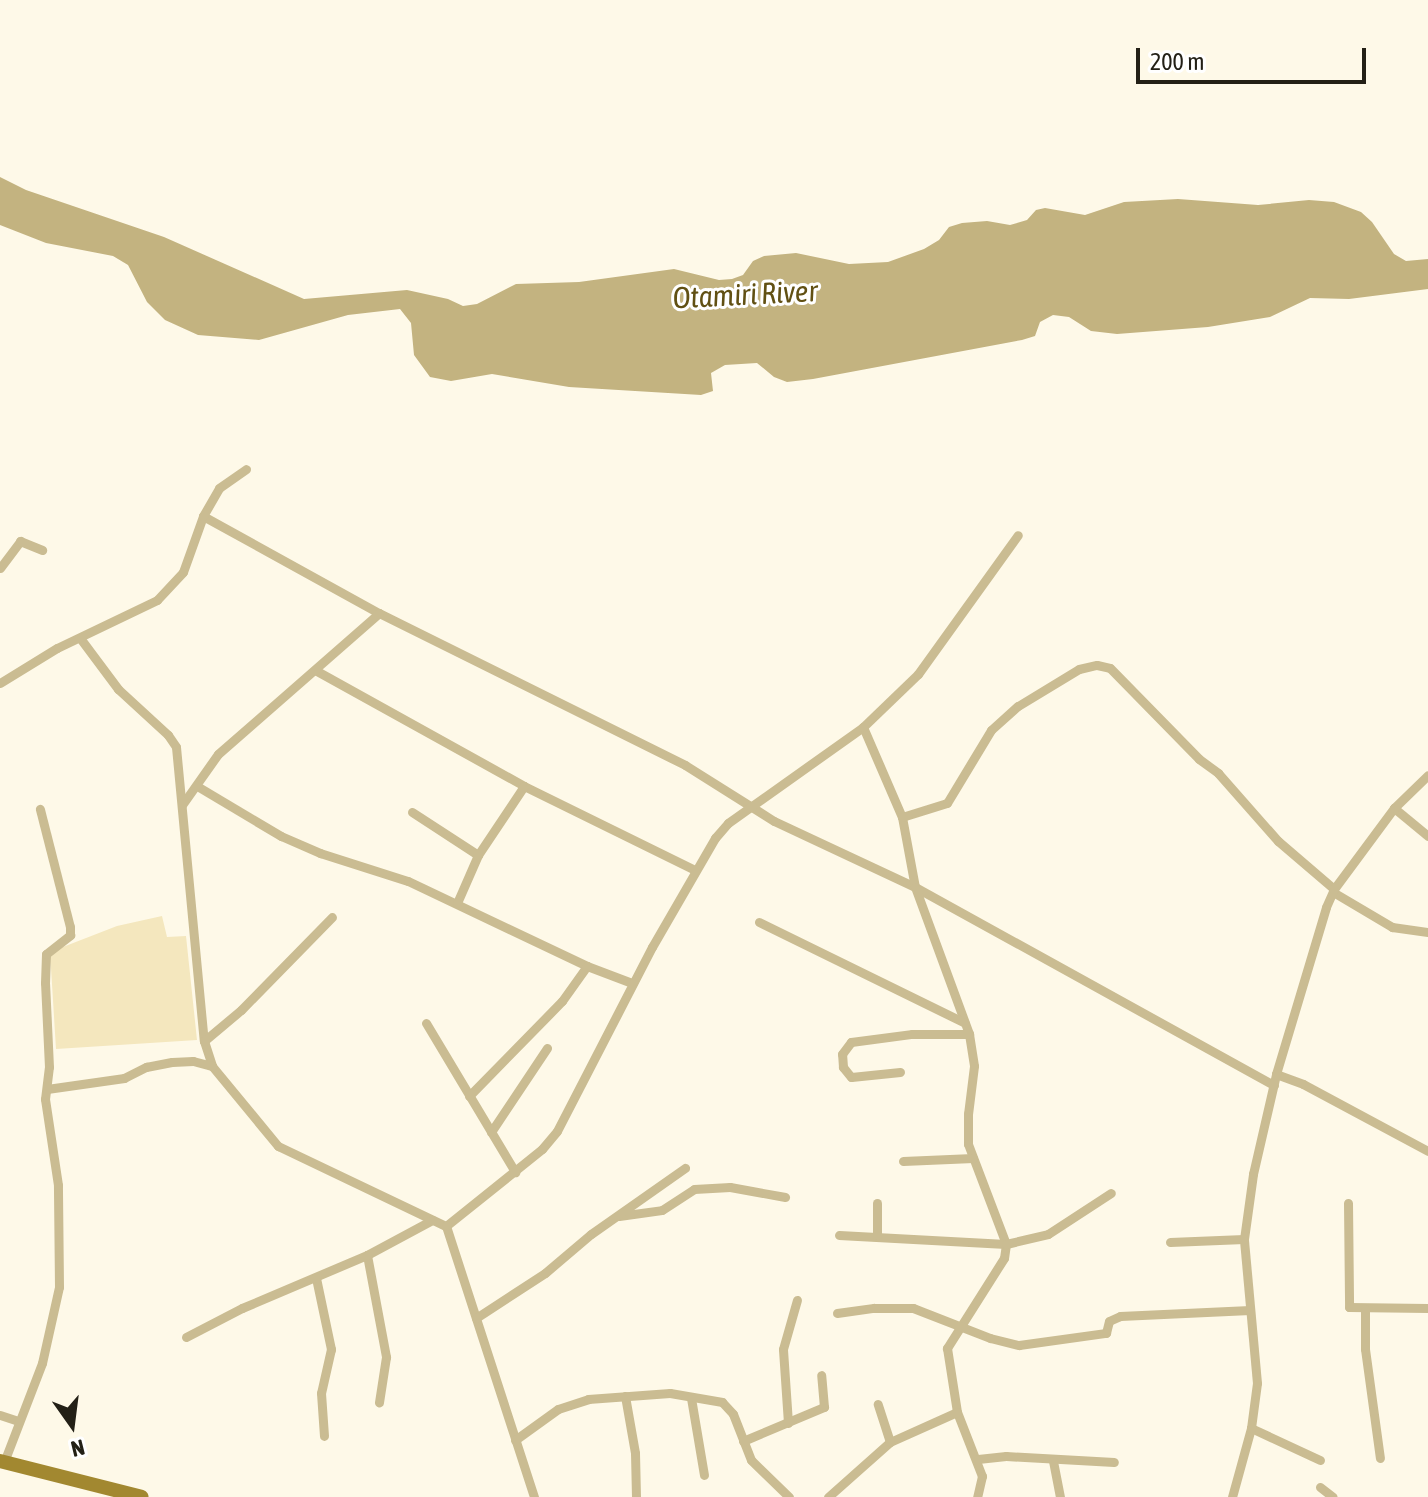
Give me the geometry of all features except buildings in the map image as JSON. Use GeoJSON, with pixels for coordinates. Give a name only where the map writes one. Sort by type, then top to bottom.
{"type":"FeatureCollection","features":[{"type":"Feature","properties":{"kind":"main road"},"geometry":{"type":"LineString","coordinates":[[1,1464],[103,1497]]}},
{"type":"Feature","properties":{"kind":"main road"},"geometry":{"type":"LineString","coordinates":[[1,1464],[142,1497]]}},
{"type":"Feature","properties":{"kind":"street"},"geometry":{"type":"LineString","coordinates":[[0,683],[57,648],[157,600],[183,572],[203,516],[219,488],[246,469]]}},
{"type":"Feature","properties":{"kind":"street"},"geometry":{"type":"LineString","coordinates":[[203,516],[379,613],[685,765],[774,821],[915,887],[1274,1085]]}},
{"type":"Feature","properties":{"kind":"street"},"geometry":{"type":"LineString","coordinates":[[446,1226],[515,1172],[557,1131],[632,983],[715,838],[751,807],[863,727],[918,674],[1018,535]]}},
{"type":"Feature","properties":{"kind":"street"},"geometry":{"type":"LineString","coordinates":[[0,568],[20,541],[42,550]]}},
{"type":"Feature","properties":{"kind":"street"},"geometry":{"type":"LineString","coordinates":[[181,805],[218,754],[379,613]]}},
{"type":"Feature","properties":{"kind":"street"},"geometry":{"type":"LineString","coordinates":[[80,638],[118,689],[173,741],[204,1041],[212,1066],[278,1146],[389,1196],[446,1226],[534,1497]]}},
{"type":"Feature","properties":{"kind":"street"},"geometry":{"type":"LineString","coordinates":[[902,817],[947,803],[991,730],[1018,706],[1079,669],[1097,665],[1110,668],[1199,759],[1218,773],[1278,841],[1334,890],[1392,927],[1428,932]]}},
{"type":"Feature","properties":{"kind":"street"},"geometry":{"type":"LineString","coordinates":[[315,670],[524,786],[695,870]]}},
{"type":"Feature","properties":{"kind":"street"},"geometry":{"type":"LineString","coordinates":[[863,727],[902,817],[915,887],[969,1034],[974,1066],[968,1129],[973,1158],[1006,1244],[1004,1258],[947,1348],[957,1412],[978,1459],[982,1476],[977,1497]]}},
{"type":"Feature","properties":{"kind":"street"},"geometry":{"type":"LineString","coordinates":[[1232,1497],[1251,1428],[1257,1383],[1244,1239],[1253,1174],[1276,1074],[1334,890],[1394,808],[1428,775]]}},
{"type":"Feature","properties":{"kind":"street"},"geometry":{"type":"LineString","coordinates":[[197,786],[294,842],[408,881],[587,966],[632,983]]}},
{"type":"Feature","properties":{"kind":"street"},"geometry":{"type":"LineString","coordinates":[[457,903],[478,855],[524,786]]}},
{"type":"Feature","properties":{"kind":"street"},"geometry":{"type":"LineString","coordinates":[[1394,808],[1428,836]]}},
{"type":"Feature","properties":{"kind":"street"},"geometry":{"type":"LineString","coordinates":[[1,1464],[42,1363],[59,1296],[58,1185],[45,1099],[46,954],[70,935],[70,927],[40,809]]}},
{"type":"Feature","properties":{"kind":"street"},"geometry":{"type":"LineString","coordinates":[[412,812],[478,855]]}},
{"type":"Feature","properties":{"kind":"street"},"geometry":{"type":"LineString","coordinates":[[204,1041],[241,1010],[332,917]]}},
{"type":"Feature","properties":{"kind":"street"},"geometry":{"type":"LineString","coordinates":[[759,922],[965,1023]]}},
{"type":"Feature","properties":{"kind":"street"},"geometry":{"type":"LineString","coordinates":[[469,1096],[562,1001],[587,966]]}},
{"type":"Feature","properties":{"kind":"street"},"geometry":{"type":"LineString","coordinates":[[426,1023],[515,1172]]}},
{"type":"Feature","properties":{"kind":"street"},"geometry":{"type":"LineString","coordinates":[[900,1072],[851,1077],[843,1067],[842,1054],[851,1042],[912,1034],[969,1034]]}},
{"type":"Feature","properties":{"kind":"street"},"geometry":{"type":"LineString","coordinates":[[491,1132],[547,1048]]}},
{"type":"Feature","properties":{"kind":"street"},"geometry":{"type":"LineString","coordinates":[[47,1089],[124,1078],[146,1067],[172,1062],[193,1061],[212,1066]]}},
{"type":"Feature","properties":{"kind":"street"},"geometry":{"type":"LineString","coordinates":[[1276,1074],[1303,1084],[1428,1151]]}},
{"type":"Feature","properties":{"kind":"street"},"geometry":{"type":"LineString","coordinates":[[903,1161],[973,1158]]}},
{"type":"Feature","properties":{"kind":"street"},"geometry":{"type":"LineString","coordinates":[[476,1318],[545,1273],[591,1234],[685,1168]]}},
{"type":"Feature","properties":{"kind":"street"},"geometry":{"type":"LineString","coordinates":[[619,1216],[662,1210],[694,1189],[730,1187],[785,1197]]}},
{"type":"Feature","properties":{"kind":"street"},"geometry":{"type":"LineString","coordinates":[[839,1235],[1006,1244],[1048,1234],[1111,1193]]}},
{"type":"Feature","properties":{"kind":"street"},"geometry":{"type":"LineString","coordinates":[[877,1203],[877,1235]]}},
{"type":"Feature","properties":{"kind":"street"},"geometry":{"type":"LineString","coordinates":[[1348,1203],[1349,1307],[1428,1308]]}},
{"type":"Feature","properties":{"kind":"street"},"geometry":{"type":"LineString","coordinates":[[186,1337],[242,1308],[367,1255],[432,1220]]}},
{"type":"Feature","properties":{"kind":"street"},"geometry":{"type":"LineString","coordinates":[[1170,1242],[1244,1239]]}},
{"type":"Feature","properties":{"kind":"street"},"geometry":{"type":"LineString","coordinates":[[367,1255],[386,1357],[379,1402]]}},
{"type":"Feature","properties":{"kind":"street"},"geometry":{"type":"LineString","coordinates":[[316,1278],[331,1349],[321,1393],[324,1436]]}},
{"type":"Feature","properties":{"kind":"street"},"geometry":{"type":"LineString","coordinates":[[788,1423],[783,1349],[797,1300]]}},
{"type":"Feature","properties":{"kind":"street"},"geometry":{"type":"LineString","coordinates":[[837,1313],[874,1308],[913,1308],[990,1338],[1019,1345],[1106,1333],[1109,1321],[1120,1316],[1250,1310]]}},
{"type":"Feature","properties":{"kind":"street"},"geometry":{"type":"LineString","coordinates":[[1365,1309],[1365,1349],[1380,1458]]}},
{"type":"Feature","properties":{"kind":"street"},"geometry":{"type":"LineString","coordinates":[[743,1441],[824,1407],[821,1375]]}},
{"type":"Feature","properties":{"kind":"street"},"geometry":{"type":"LineString","coordinates":[[515,1440],[570,1403],[670,1393],[722,1402],[728,1406],[751,1460],[789,1497]]}},
{"type":"Feature","properties":{"kind":"street"},"geometry":{"type":"LineString","coordinates":[[625,1396],[635,1453],[636,1497]]}},
{"type":"Feature","properties":{"kind":"street"},"geometry":{"type":"LineString","coordinates":[[691,1398],[704,1475]]}},
{"type":"Feature","properties":{"kind":"street"},"geometry":{"type":"LineString","coordinates":[[878,1404],[890,1442]]}},
{"type":"Feature","properties":{"kind":"street"},"geometry":{"type":"LineString","coordinates":[[828,1497],[890,1442],[957,1412]]}},
{"type":"Feature","properties":{"kind":"street"},"geometry":{"type":"LineString","coordinates":[[0,1415],[19,1421]]}},
{"type":"Feature","properties":{"kind":"street"},"geometry":{"type":"LineString","coordinates":[[1251,1428],[1320,1460]]}},
{"type":"Feature","properties":{"kind":"street"},"geometry":{"type":"LineString","coordinates":[[978,1459],[1006,1456],[1114,1462]]}},
{"type":"Feature","properties":{"kind":"street"},"geometry":{"type":"LineString","coordinates":[[1053,1461],[1060,1497]]}},
{"type":"Feature","properties":{"kind":"street"},"geometry":{"type":"LineString","coordinates":[[1320,1487],[1333,1497]]}},
{"type":"Feature","properties":{"kind":"shaded area"},"geometry":{"type":"Polygon","coordinates":[[[162,916],[167,937],[186,936],[197,1040],[56,1049],[50,952],[117,926],[162,916]]]}},
{"type":"Feature","properties":{"kind":"water","name":"Otamiri River"},"geometry":{"type":"Polygon","coordinates":[[[0,177],[26,190],[164,237],[304,299],[407,290],[448,299],[463,306],[477,304],[516,284],[579,282],[674,269],[719,280],[732,279],[743,275],[753,261],[764,256],[796,253],[849,264],[888,262],[924,249],[939,240],[949,227],[962,223],[987,221],[1010,225],[1027,220],[1036,210],[1045,208],[1085,215],[1124,202],[1178,199],[1258,205],[1309,200],[1334,202],[1361,212],[1372,222],[1394,254],[1406,261],[1428,259],[1428,289],[1349,299],[1310,298],[1270,317],[1208,327],[1117,334],[1091,331],[1069,317],[1053,315],[1040,322],[1035,336],[1022,340],[813,379],[787,382],[774,377],[757,363],[725,365],[711,373],[713,391],[701,395],[569,387],[492,374],[451,381],[430,377],[414,355],[411,323],[400,309],[348,315],[259,340],[198,335],[165,320],[147,302],[128,265],[113,256],[46,243],[0,225],[0,177]]]}}]}
